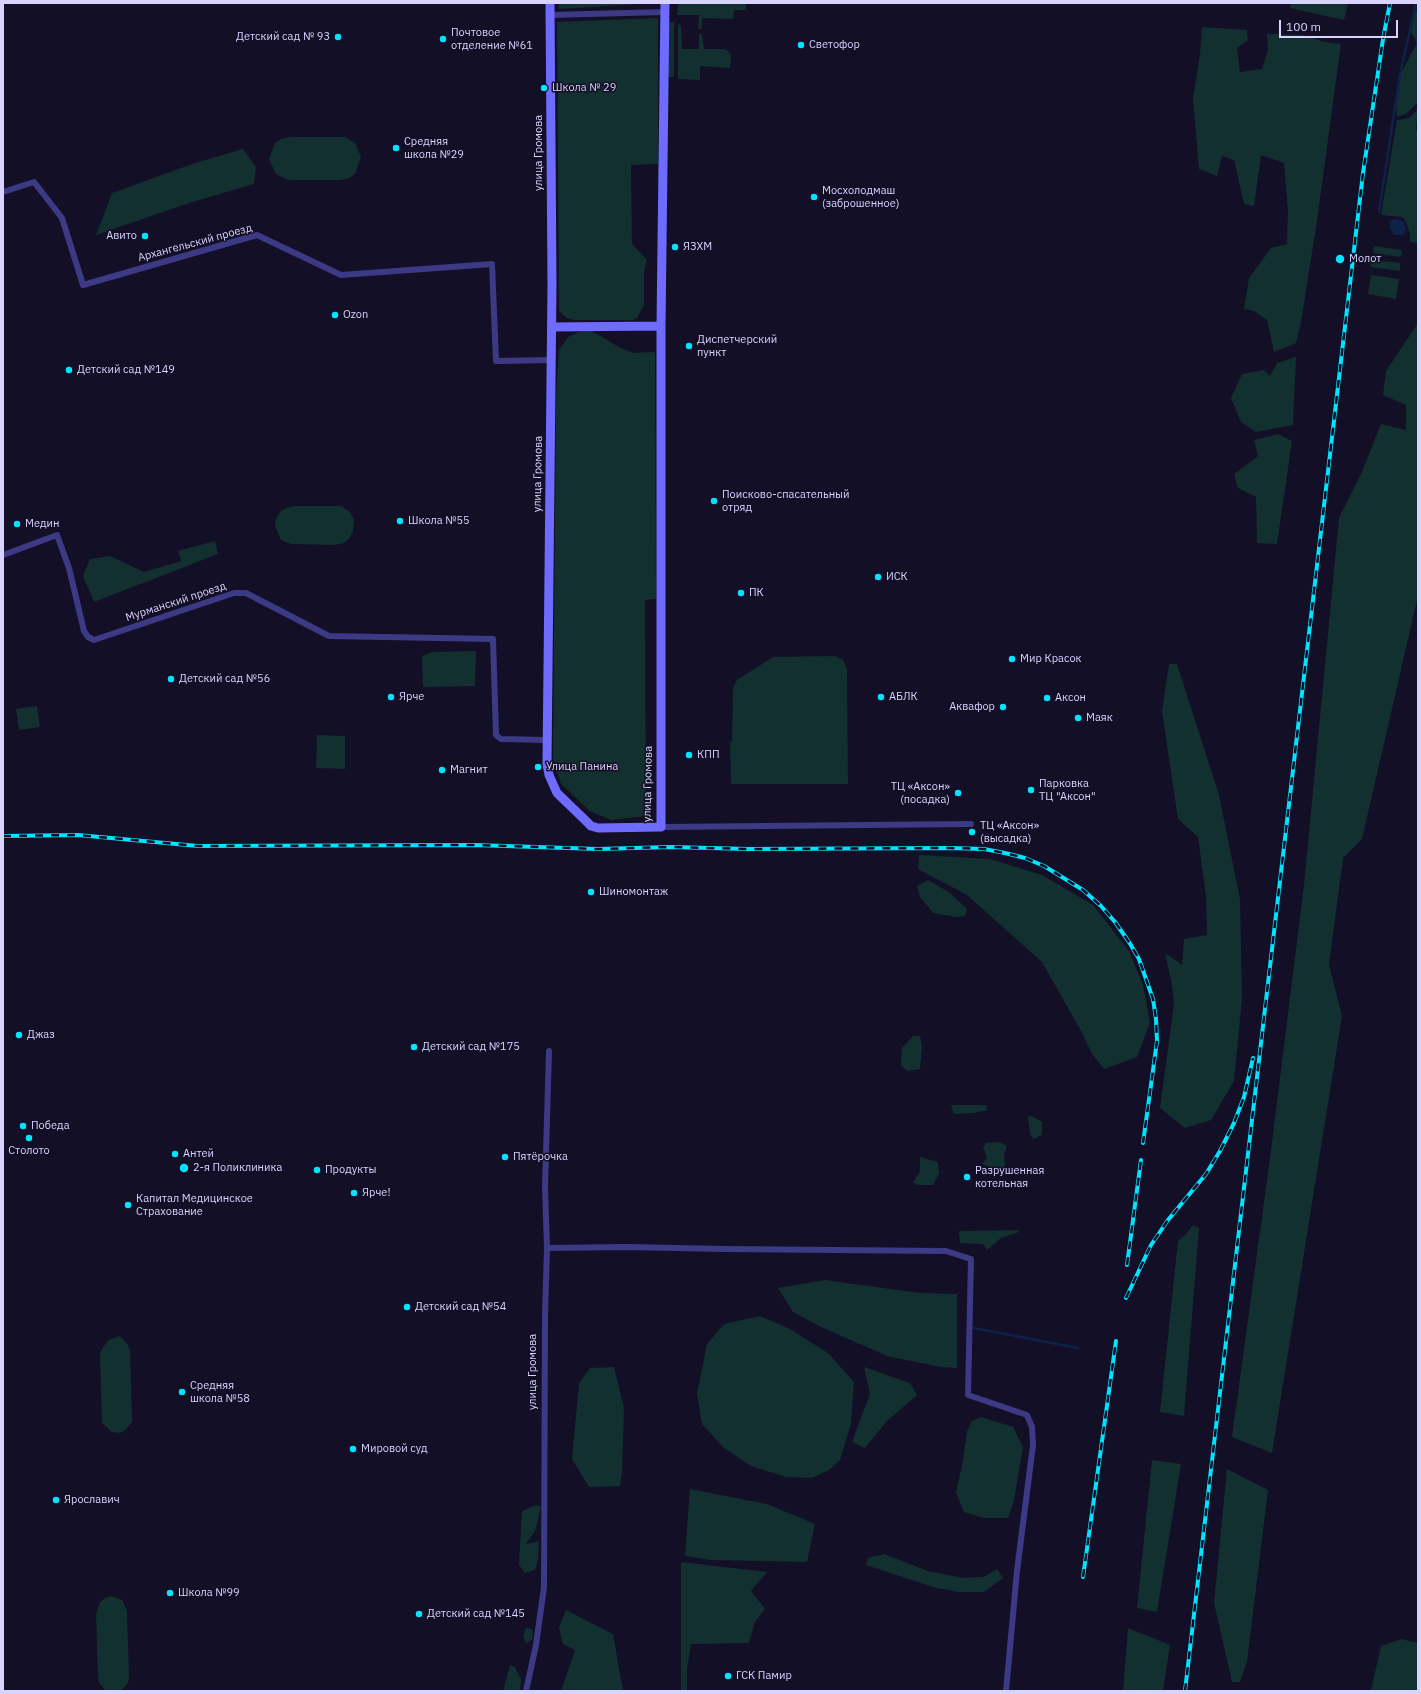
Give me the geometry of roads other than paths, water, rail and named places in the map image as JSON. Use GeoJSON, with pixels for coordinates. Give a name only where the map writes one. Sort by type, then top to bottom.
{"type":"FeatureCollection","features":[{"type":"Feature","properties":{"kind":"street","name":"улица Громова"},"geometry":{"type":"LineString","coordinates":[[550,3],[552,360],[546,740],[547,764],[552,785],[557,793],[591,826],[598,828],[661,827],[661,326],[665,7]]}},
{"type":"Feature","properties":{"kind":"street"},"geometry":{"type":"LineString","coordinates":[[550,15],[665,7]]}},
{"type":"Feature","properties":{"kind":"street","name":"Архангельский проезд"},"geometry":{"type":"LineString","coordinates":[[3,192],[34,182],[62,218],[83,285],[258,235],[341,275],[492,264],[496,361],[552,360]]}},
{"type":"Feature","properties":{"kind":"street"},"geometry":{"type":"LineString","coordinates":[[552,327],[661,326]]}},
{"type":"Feature","properties":{"kind":"street","name":"Мурманский проезд"},"geometry":{"type":"LineString","coordinates":[[3,555],[56,536],[69,568],[84,631],[94,640],[234,594],[246,593],[329,636],[493,639],[496,735],[501,739],[546,740]]}},
{"type":"Feature","properties":{"kind":"street"},"geometry":{"type":"LineString","coordinates":[[661,827],[971,824]]}},
{"type":"Feature","properties":{"kind":"street","name":"улица Громова"},"geometry":{"type":"LineString","coordinates":[[526,1691],[536,1645],[544,1587],[546,1248],[545,1158],[549,1052]]}},
{"type":"Feature","properties":{"kind":"street"},"geometry":{"type":"LineString","coordinates":[[546,1248],[626,1247],[946,1251],[971,1259],[968,1395],[1027,1415],[1032,1427],[1033,1445],[1017,1571],[1006,1691]]}},
{"type":"Feature","properties":{"kind":"water"},"geometry":{"type":"Polygon","coordinates":[[[1395,219],[1404,221],[1406,231],[1403,235],[1395,235],[1390,229],[1390,221],[1395,219]]]}},
{"type":"Feature","properties":{"kind":"waterway"},"geometry":{"type":"LineString","coordinates":[[1379,212],[1400,74],[1416,3]]}},
{"type":"Feature","properties":{"kind":"waterway"},"geometry":{"type":"LineString","coordinates":[[974,1328],[1078,1348]]}},
{"type":"Feature","properties":{"kind":"railway"},"geometry":{"type":"LineString","coordinates":[[1185,1691],[1363,173],[1383,39],[1390,3]]}},
{"type":"Feature","properties":{"kind":"railway"},"geometry":{"type":"LineString","coordinates":[[3,836],[78,835],[198,846],[474,845],[598,849],[671,847],[748,849],[950,848],[984,849],[1025,858],[1044,866],[1083,890],[1101,906],[1115,922],[1139,959],[1153,999],[1157,1041],[1143,1143]]}},
{"type":"Feature","properties":{"kind":"railway"},"geometry":{"type":"LineString","coordinates":[[1126,1298],[1151,1245],[1168,1220],[1206,1174],[1220,1151],[1234,1123],[1244,1097],[1253,1058]]}},
{"type":"Feature","properties":{"kind":"railway"},"geometry":{"type":"LineString","coordinates":[[1127,1265],[1141,1160]]}},
{"type":"Feature","properties":{"kind":"railway"},"geometry":{"type":"LineString","coordinates":[[1083,1577],[1116,1341]]}},
{"type":"Feature","properties":{"kind":"place","name":"Детский сад № 93"},"geometry":{"type":"Point","coordinates":[338,37]}},
{"type":"Feature","properties":{"kind":"place","name":"Почтовое отделение №61"},"geometry":{"type":"Point","coordinates":[443,39]}},
{"type":"Feature","properties":{"kind":"place","name":"Светофор"},"geometry":{"type":"Point","coordinates":[801,45]}},
{"type":"Feature","properties":{"kind":"place","name":"Школа № 29"},"geometry":{"type":"Point","coordinates":[544,88]}},
{"type":"Feature","properties":{"kind":"place","name":"Средняя школа №29"},"geometry":{"type":"Point","coordinates":[396,148]}},
{"type":"Feature","properties":{"kind":"place","name":"Мосхолодмаш (заброшенное)"},"geometry":{"type":"Point","coordinates":[814,197]}},
{"type":"Feature","properties":{"kind":"place","name":"Авито"},"geometry":{"type":"Point","coordinates":[145,236]}},
{"type":"Feature","properties":{"kind":"place","name":"ЯЗХМ"},"geometry":{"type":"Point","coordinates":[675,247]}},
{"type":"Feature","properties":{"kind":"place","name":"Молот"},"geometry":{"type":"Point","coordinates":[1340,259]}},
{"type":"Feature","properties":{"kind":"place","name":"Ozon"},"geometry":{"type":"Point","coordinates":[335,315]}},
{"type":"Feature","properties":{"kind":"place","name":"Диспетчерский пункт"},"geometry":{"type":"Point","coordinates":[689,346]}},
{"type":"Feature","properties":{"kind":"place","name":"Детский сад №149"},"geometry":{"type":"Point","coordinates":[69,370]}},
{"type":"Feature","properties":{"kind":"place","name":"Поисково-спасательный отряд"},"geometry":{"type":"Point","coordinates":[714,501]}},
{"type":"Feature","properties":{"kind":"place","name":"Школа №55"},"geometry":{"type":"Point","coordinates":[400,521]}},
{"type":"Feature","properties":{"kind":"place","name":"Медин"},"geometry":{"type":"Point","coordinates":[17,524]}},
{"type":"Feature","properties":{"kind":"place","name":"ИСК"},"geometry":{"type":"Point","coordinates":[878,577]}},
{"type":"Feature","properties":{"kind":"place","name":"ПК"},"geometry":{"type":"Point","coordinates":[741,593]}},
{"type":"Feature","properties":{"kind":"place","name":"Мир Красок"},"geometry":{"type":"Point","coordinates":[1012,659]}},
{"type":"Feature","properties":{"kind":"place","name":"Детский сад №56"},"geometry":{"type":"Point","coordinates":[171,679]}},
{"type":"Feature","properties":{"kind":"place","name":"Ярче"},"geometry":{"type":"Point","coordinates":[391,697]}},
{"type":"Feature","properties":{"kind":"place","name":"АБЛК"},"geometry":{"type":"Point","coordinates":[881,697]}},
{"type":"Feature","properties":{"kind":"place","name":"Аксон"},"geometry":{"type":"Point","coordinates":[1047,698]}},
{"type":"Feature","properties":{"kind":"place","name":"Аквафор"},"geometry":{"type":"Point","coordinates":[1003,707]}},
{"type":"Feature","properties":{"kind":"place","name":"Маяк"},"geometry":{"type":"Point","coordinates":[1078,718]}},
{"type":"Feature","properties":{"kind":"place","name":"КПП"},"geometry":{"type":"Point","coordinates":[689,755]}},
{"type":"Feature","properties":{"kind":"place","name":"Улица Панина"},"geometry":{"type":"Point","coordinates":[538,767]}},
{"type":"Feature","properties":{"kind":"place","name":"Магнит"},"geometry":{"type":"Point","coordinates":[442,770]}},
{"type":"Feature","properties":{"kind":"place","name":"Парковка ТЦ \"Аксон\""},"geometry":{"type":"Point","coordinates":[1031,790]}},
{"type":"Feature","properties":{"kind":"place","name":"ТЦ «Аксон» (посадка)"},"geometry":{"type":"Point","coordinates":[958,793]}},
{"type":"Feature","properties":{"kind":"place","name":"ТЦ «Аксон» (высадка)"},"geometry":{"type":"Point","coordinates":[972,832]}},
{"type":"Feature","properties":{"kind":"place","name":"Шиномонтаж"},"geometry":{"type":"Point","coordinates":[591,892]}},
{"type":"Feature","properties":{"kind":"place","name":"Джаз"},"geometry":{"type":"Point","coordinates":[19,1035]}},
{"type":"Feature","properties":{"kind":"place","name":"Детский сад №175"},"geometry":{"type":"Point","coordinates":[414,1047]}},
{"type":"Feature","properties":{"kind":"place","name":"Победа"},"geometry":{"type":"Point","coordinates":[23,1126]}},
{"type":"Feature","properties":{"kind":"place","name":"Столото"},"geometry":{"type":"Point","coordinates":[29,1138]}},
{"type":"Feature","properties":{"kind":"place","name":"Антей"},"geometry":{"type":"Point","coordinates":[175,1154]}},
{"type":"Feature","properties":{"kind":"place","name":"Пятёрочка"},"geometry":{"type":"Point","coordinates":[505,1157]}},
{"type":"Feature","properties":{"kind":"place","name":"2-я Поликлиника"},"geometry":{"type":"Point","coordinates":[184,1168]}},
{"type":"Feature","properties":{"kind":"place","name":"Продукты"},"geometry":{"type":"Point","coordinates":[317,1170]}},
{"type":"Feature","properties":{"kind":"place","name":"Разрушенная котельная"},"geometry":{"type":"Point","coordinates":[967,1177]}},
{"type":"Feature","properties":{"kind":"place","name":"Ярче!"},"geometry":{"type":"Point","coordinates":[354,1193]}},
{"type":"Feature","properties":{"kind":"place","name":"Капитал Медицинское Страхование"},"geometry":{"type":"Point","coordinates":[128,1205]}},
{"type":"Feature","properties":{"kind":"place","name":"Детский сад №54"},"geometry":{"type":"Point","coordinates":[407,1307]}},
{"type":"Feature","properties":{"kind":"place","name":"Средняя школа №58"},"geometry":{"type":"Point","coordinates":[182,1392]}},
{"type":"Feature","properties":{"kind":"place","name":"Мировой суд"},"geometry":{"type":"Point","coordinates":[353,1449]}},
{"type":"Feature","properties":{"kind":"place","name":"Ярославич"},"geometry":{"type":"Point","coordinates":[56,1500]}},
{"type":"Feature","properties":{"kind":"place","name":"Школа №99"},"geometry":{"type":"Point","coordinates":[170,1593]}},
{"type":"Feature","properties":{"kind":"place","name":"Детский сад №145"},"geometry":{"type":"Point","coordinates":[419,1614]}},
{"type":"Feature","properties":{"kind":"place","name":"ГСК Памир"},"geometry":{"type":"Point","coordinates":[728,1676]}}]}
